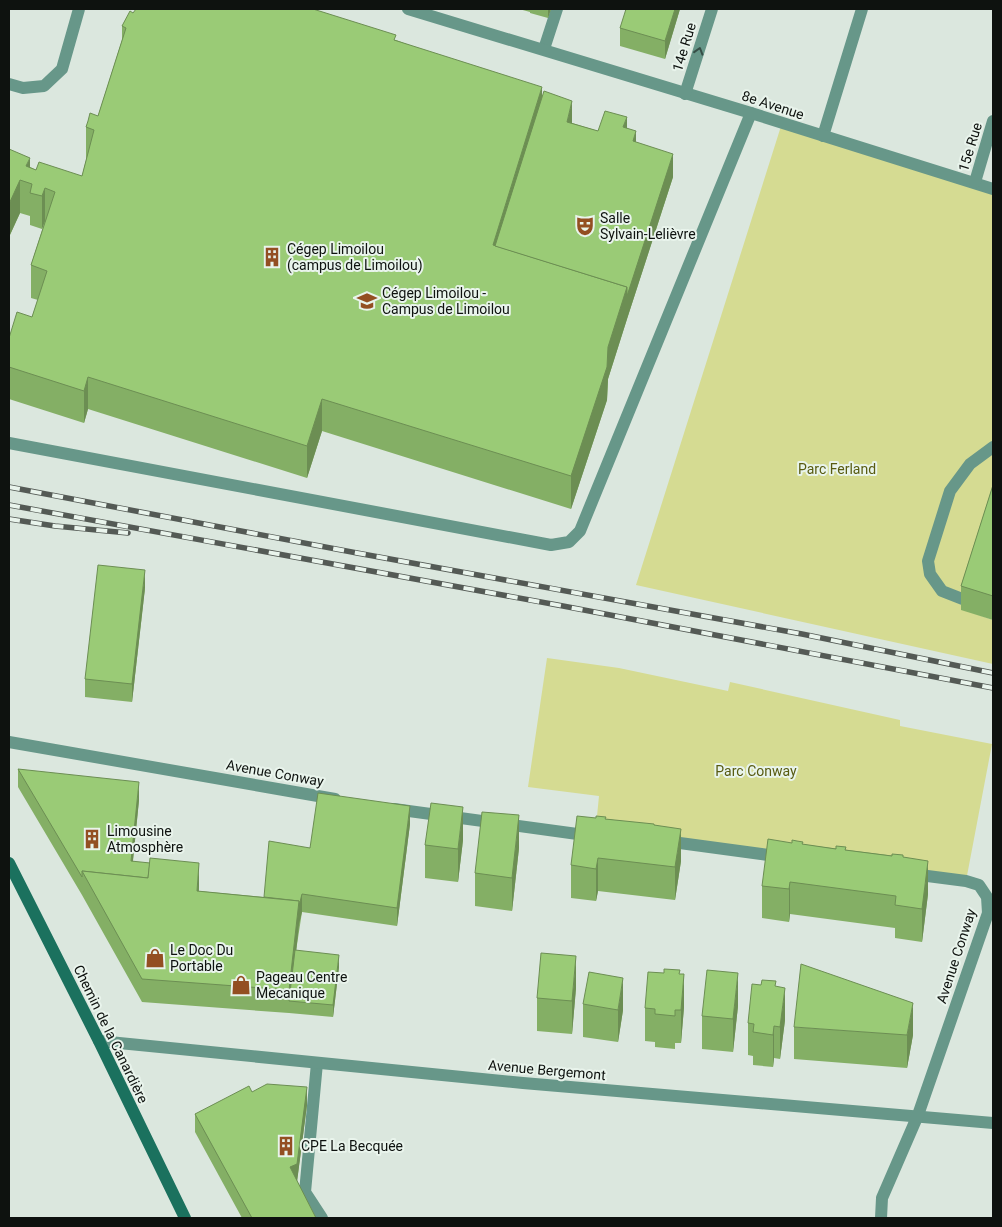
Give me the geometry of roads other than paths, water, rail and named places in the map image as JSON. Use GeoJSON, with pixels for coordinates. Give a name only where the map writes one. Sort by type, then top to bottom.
{"type":"FeatureCollection","features":[{"type":"Feature","properties":{"kind":"main road","name":"Chemin de la Canardière"},"geometry":{"type":"LineString","coordinates":[[9,863],[186,1218]]}},
{"type":"Feature","properties":{"kind":"street"},"geometry":{"type":"LineString","coordinates":[[9,84],[23,88],[44,86],[62,70],[79,9]]}},
{"type":"Feature","properties":{"kind":"street","name":"8e Avenue"},"geometry":{"type":"LineString","coordinates":[[408,9],[993,189]]}},
{"type":"Feature","properties":{"kind":"street"},"geometry":{"type":"LineString","coordinates":[[539,48],[556,9]]}},
{"type":"Feature","properties":{"kind":"street","name":"14e Rue"},"geometry":{"type":"LineString","coordinates":[[685,94],[712,9]]}},
{"type":"Feature","properties":{"kind":"street"},"geometry":{"type":"LineString","coordinates":[[823,136],[862,9]]}},
{"type":"Feature","properties":{"kind":"street"},"geometry":{"type":"LineString","coordinates":[[9,443],[551,545],[569,542],[580,531],[751,113]]}},
{"type":"Feature","properties":{"kind":"street","name":"15e Rue"},"geometry":{"type":"LineString","coordinates":[[975,182],[993,121]]}},
{"type":"Feature","properties":{"kind":"street"},"geometry":{"type":"LineString","coordinates":[[965,600],[942,591],[930,574],[928,561],[950,491],[970,464],[993,447]]}},
{"type":"Feature","properties":{"kind":"street","name":"Avenue Conway"},"geometry":{"type":"LineString","coordinates":[[9,742],[347,801]]}},
{"type":"Feature","properties":{"kind":"street"},"geometry":{"type":"LineString","coordinates":[[386,808],[524,828],[601,836]]}},
{"type":"Feature","properties":{"kind":"street"},"geometry":{"type":"LineString","coordinates":[[651,839],[799,859]]}},
{"type":"Feature","properties":{"kind":"street","name":"Avenue Conway"},"geometry":{"type":"LineString","coordinates":[[881,1218],[882,1198],[918,1115],[988,913],[987,897],[979,885],[966,881],[900,872]]}},
{"type":"Feature","properties":{"kind":"street","name":"Avenue Bergemont"},"geometry":{"type":"LineString","coordinates":[[99,1041],[533,1084],[918,1115],[993,1123]]}},
{"type":"Feature","properties":{"kind":"street"},"geometry":{"type":"LineString","coordinates":[[317,1063],[305,1192],[322,1218]]}},
{"type":"Feature","properties":{"kind":"railway"},"geometry":{"type":"LineString","coordinates":[[9,487],[802,634],[993,673]]}},
{"type":"Feature","properties":{"kind":"railway"},"geometry":{"type":"LineString","coordinates":[[9,505],[563,606],[993,688]]}},
{"type":"Feature","properties":{"kind":"railway"},"geometry":{"type":"LineString","coordinates":[[9,519],[55,526],[128,533]]}},
{"type":"Feature","properties":{"kind":"place","name":"Salle Sylvain-Lelièvre"},"geometry":{"type":"Point","coordinates":[585,226]}},
{"type":"Feature","properties":{"kind":"place","name":"Cégep Limoilou (campus de Limoilou)"},"geometry":{"type":"Point","coordinates":[272,257]}},
{"type":"Feature","properties":{"kind":"place","name":"Cégep Limoilou - Campus de Limoilou"},"geometry":{"type":"Point","coordinates":[367,301]}},
{"type":"Feature","properties":{"kind":"place","name":"Limousine Atmosphère"},"geometry":{"type":"Point","coordinates":[92,839]}},
{"type":"Feature","properties":{"kind":"place","name":"Le Doc Du Portable"},"geometry":{"type":"Point","coordinates":[155,958]}},
{"type":"Feature","properties":{"kind":"place","name":"Pageau Centre Mecanique"},"geometry":{"type":"Point","coordinates":[241,985]}},
{"type":"Feature","properties":{"kind":"place","name":"CPE La Becquée"},"geometry":{"type":"Point","coordinates":[286,1146]}},
{"type":"Feature","properties":{"kind":"park label","name":"Parc Ferland"},"geometry":{"type":"Point","coordinates":[837,469]}},
{"type":"Feature","properties":{"kind":"park label","name":"Parc Conway"},"geometry":{"type":"Point","coordinates":[756,771]}}]}
